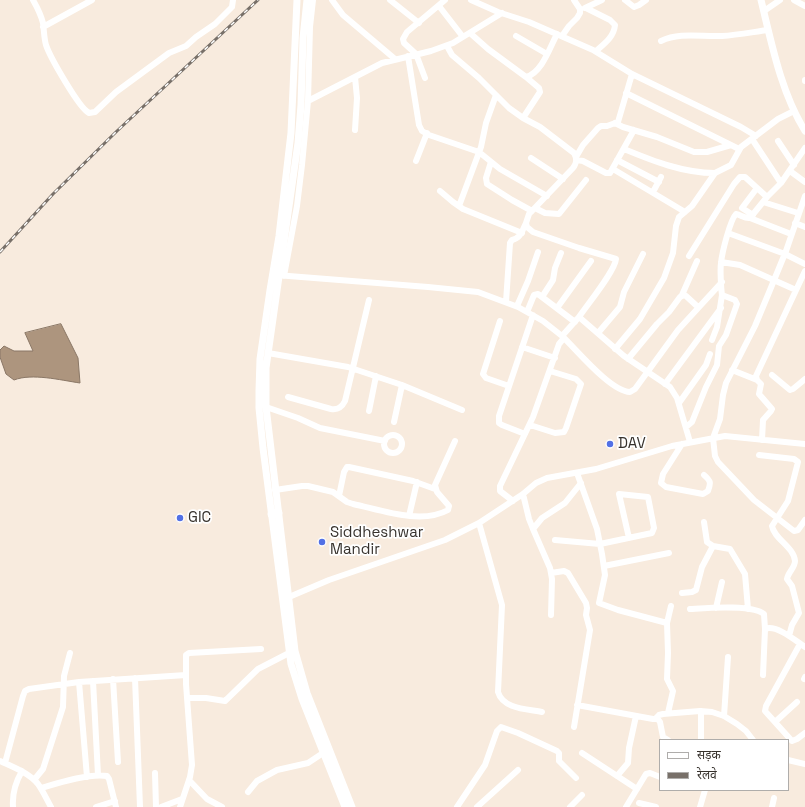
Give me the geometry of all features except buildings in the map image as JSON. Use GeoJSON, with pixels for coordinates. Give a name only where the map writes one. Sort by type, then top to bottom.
{"type":"FeatureCollection","features":[{"type":"Feature","properties":{"kind":"main road"},"geometry":{"type":"LineString","coordinates":[[297,0],[292,133],[279,236],[279,276],[265,379],[266,407],[275,490],[275,513],[289,653],[302,699],[345,807]]}},
{"type":"Feature","properties":{"kind":"main road"},"geometry":{"type":"LineString","coordinates":[[278,262],[298,143],[303,38],[307,0]]}},
{"type":"Feature","properties":{"kind":"main road"},"geometry":{"type":"LineString","coordinates":[[761,0],[782,80],[794,111],[805,131]]}},
{"type":"Feature","properties":{"kind":"main road"},"geometry":{"type":"LineString","coordinates":[[279,276],[262,339],[258,391],[263,448],[289,597],[298,665],[307,693],[352,807]]}},
{"type":"Feature","properties":{"kind":"street"},"geometry":{"type":"LineString","coordinates":[[34,0],[41,16],[44,27],[45,42],[49,52],[77,101],[85,111],[89,113],[95,112],[116,92],[152,65],[173,51],[186,46],[215,24],[232,8],[233,0]]}},
{"type":"Feature","properties":{"kind":"street"},"geometry":{"type":"LineString","coordinates":[[44,27],[92,0]]}},
{"type":"Feature","properties":{"kind":"street"},"geometry":{"type":"LineString","coordinates":[[313,0],[310,27],[308,101],[300,178],[279,276],[478,292],[517,306],[543,321],[563,337],[604,378],[621,390],[627,392],[633,391],[678,330],[722,282]]}},
{"type":"Feature","properties":{"kind":"street"},"geometry":{"type":"LineString","coordinates":[[332,0],[343,15],[395,59]]}},
{"type":"Feature","properties":{"kind":"street"},"geometry":{"type":"LineString","coordinates":[[390,0],[419,23]]}},
{"type":"Feature","properties":{"kind":"street"},"geometry":{"type":"LineString","coordinates":[[425,78],[416,54],[404,43],[403,39],[407,32],[445,0]]}},
{"type":"Feature","properties":{"kind":"street"},"geometry":{"type":"LineString","coordinates":[[471,0],[529,22],[596,52],[632,74],[742,127],[754,137],[781,183]]}},
{"type":"Feature","properties":{"kind":"street"},"geometry":{"type":"LineString","coordinates":[[574,0],[583,9],[610,20],[615,25],[614,31],[596,52]]}},
{"type":"Feature","properties":{"kind":"street"},"geometry":{"type":"LineString","coordinates":[[526,77],[530,76],[540,66],[559,35],[577,18],[583,9],[602,0]]}},
{"type":"Feature","properties":{"kind":"street"},"geometry":{"type":"LineString","coordinates":[[626,0],[634,7],[646,0]]}},
{"type":"Feature","properties":{"kind":"street"},"geometry":{"type":"LineString","coordinates":[[764,12],[780,0]]}},
{"type":"Feature","properties":{"kind":"street"},"geometry":{"type":"LineString","coordinates":[[794,0],[805,6]]}},
{"type":"Feature","properties":{"kind":"street"},"geometry":{"type":"LineString","coordinates":[[439,6],[463,37]]}},
{"type":"Feature","properties":{"kind":"street"},"geometry":{"type":"LineString","coordinates":[[308,101],[374,66],[446,46],[502,13]]}},
{"type":"Feature","properties":{"kind":"street"},"geometry":{"type":"LineString","coordinates":[[661,42],[668,38],[677,36],[724,36],[768,30]]}},
{"type":"Feature","properties":{"kind":"street"},"geometry":{"type":"LineString","coordinates":[[470,33],[488,49],[539,88],[540,92],[523,118]]}},
{"type":"Feature","properties":{"kind":"street"},"geometry":{"type":"LineString","coordinates":[[516,36],[546,54]]}},
{"type":"Feature","properties":{"kind":"street"},"geometry":{"type":"LineString","coordinates":[[446,46],[452,55],[479,78],[509,108],[523,118],[540,127],[574,153],[576,158],[606,173],[610,173],[613,169],[634,130]]}},
{"type":"Feature","properties":{"kind":"street"},"geometry":{"type":"LineString","coordinates":[[408,56],[419,125],[422,130],[426,134],[479,152],[500,169],[547,196]]}},
{"type":"Feature","properties":{"kind":"street"},"geometry":{"type":"LineString","coordinates":[[506,302],[510,243],[512,240],[518,238],[522,233],[526,220],[533,209],[573,168],[576,158],[583,145],[598,128],[618,122],[632,74]]}},
{"type":"Feature","properties":{"kind":"street"},"geometry":{"type":"LineString","coordinates":[[355,77],[357,98],[355,130]]}},
{"type":"Feature","properties":{"kind":"street"},"geometry":{"type":"LineString","coordinates":[[626,93],[739,149]]}},
{"type":"Feature","properties":{"kind":"street"},"geometry":{"type":"LineString","coordinates":[[459,206],[483,140],[488,118],[496,95]]}},
{"type":"Feature","properties":{"kind":"street"},"geometry":{"type":"LineString","coordinates":[[615,349],[640,319],[664,278],[673,253],[679,217],[694,203],[715,173],[731,165],[739,149],[778,120],[794,111]]}},
{"type":"Feature","properties":{"kind":"street"},"geometry":{"type":"LineString","coordinates":[[615,123],[657,137],[694,152],[707,152],[731,145]]}},
{"type":"Feature","properties":{"kind":"street"},"geometry":{"type":"LineString","coordinates":[[416,161],[426,134]]}},
{"type":"Feature","properties":{"kind":"street"},"geometry":{"type":"LineString","coordinates":[[778,141],[794,165]]}},
{"type":"Feature","properties":{"kind":"street"},"geometry":{"type":"LineString","coordinates":[[712,340],[717,327],[721,308],[721,262],[728,233],[735,215],[738,214],[747,218],[752,216],[781,183],[805,148]]}},
{"type":"Feature","properties":{"kind":"street"},"geometry":{"type":"LineString","coordinates":[[624,149],[658,162],[696,172],[715,173]]}},
{"type":"Feature","properties":{"kind":"street"},"geometry":{"type":"LineString","coordinates":[[531,158],[563,179]]}},
{"type":"Feature","properties":{"kind":"street"},"geometry":{"type":"LineString","coordinates":[[618,160],[660,179],[653,192]]}},
{"type":"Feature","properties":{"kind":"street"},"geometry":{"type":"LineString","coordinates":[[491,162],[486,178],[487,184],[512,200],[545,214],[559,214],[586,180]]}},
{"type":"Feature","properties":{"kind":"street"},"geometry":{"type":"LineString","coordinates":[[613,169],[685,212]]}},
{"type":"Feature","properties":{"kind":"street"},"geometry":{"type":"LineString","coordinates":[[790,171],[805,182]]}},
{"type":"Feature","properties":{"kind":"street"},"geometry":{"type":"LineString","coordinates":[[689,256],[740,177],[745,177],[757,188],[765,200],[798,213]]}},
{"type":"Feature","properties":{"kind":"street"},"geometry":{"type":"LineString","coordinates":[[757,188],[742,208],[752,216],[792,234]]}},
{"type":"Feature","properties":{"kind":"street"},"geometry":{"type":"LineString","coordinates":[[440,191],[459,206],[522,233]]}},
{"type":"Feature","properties":{"kind":"street"},"geometry":{"type":"LineString","coordinates":[[805,196],[774,281],[755,326],[732,370],[724,389],[720,419],[713,438],[715,456],[720,465],[754,500],[796,531],[805,520]]}},
{"type":"Feature","properties":{"kind":"street"},"geometry":{"type":"LineString","coordinates":[[513,501],[501,493],[499,489],[530,425],[555,358],[559,343],[610,273],[616,262],[616,259],[533,232],[527,227],[526,223]]}},
{"type":"Feature","properties":{"kind":"street"},"geometry":{"type":"LineString","coordinates":[[795,223],[805,227]]}},
{"type":"Feature","properties":{"kind":"street"},"geometry":{"type":"LineString","coordinates":[[728,233],[785,254],[805,264]]}},
{"type":"Feature","properties":{"kind":"street"},"geometry":{"type":"LineString","coordinates":[[517,306],[538,252]]}},
{"type":"Feature","properties":{"kind":"street"},"geometry":{"type":"LineString","coordinates":[[542,297],[553,280],[555,268],[561,253]]}},
{"type":"Feature","properties":{"kind":"street"},"geometry":{"type":"LineString","coordinates":[[598,333],[620,307],[624,292],[643,254]]}},
{"type":"Feature","properties":{"kind":"street"},"geometry":{"type":"LineString","coordinates":[[557,308],[591,261]]}},
{"type":"Feature","properties":{"kind":"street"},"geometry":{"type":"LineString","coordinates":[[628,358],[682,295],[697,261]]}},
{"type":"Feature","properties":{"kind":"street"},"geometry":{"type":"LineString","coordinates":[[721,262],[740,265],[796,290]]}},
{"type":"Feature","properties":{"kind":"street"},"geometry":{"type":"LineString","coordinates":[[757,380],[758,374],[805,272]]}},
{"type":"Feature","properties":{"kind":"street"},"geometry":{"type":"LineString","coordinates":[[527,312],[534,295],[538,294],[557,308],[598,333],[615,349],[670,387],[679,403],[690,442]]}},
{"type":"Feature","properties":{"kind":"street"},"geometry":{"type":"LineString","coordinates":[[686,427],[692,422],[706,387],[717,365],[719,346],[726,335],[737,304],[735,300],[722,294]]}},
{"type":"Feature","properties":{"kind":"street"},"geometry":{"type":"LineString","coordinates":[[682,295],[686,296],[698,307]]}},
{"type":"Feature","properties":{"kind":"street"},"geometry":{"type":"LineString","coordinates":[[288,397],[331,409],[339,408],[345,401],[369,300]]}},
{"type":"Feature","properties":{"kind":"street"},"geometry":{"type":"LineString","coordinates":[[665,384],[721,308]]}},
{"type":"Feature","properties":{"kind":"street"},"geometry":{"type":"LineString","coordinates":[[525,434],[499,423],[499,416],[533,315]]}},
{"type":"Feature","properties":{"kind":"street"},"geometry":{"type":"LineString","coordinates":[[500,321],[483,374],[486,378],[509,386]]}},
{"type":"Feature","properties":{"kind":"street"},"geometry":{"type":"LineString","coordinates":[[522,347],[555,358]]}},
{"type":"Feature","properties":{"kind":"street"},"geometry":{"type":"LineString","coordinates":[[268,353],[336,364],[402,385],[462,410]]}},
{"type":"Feature","properties":{"kind":"street"},"geometry":{"type":"LineString","coordinates":[[679,403],[706,365],[710,354]]}},
{"type":"Feature","properties":{"kind":"street"},"geometry":{"type":"LineString","coordinates":[[732,370],[757,380],[761,384],[759,394],[771,406],[772,409],[763,420],[762,440]]}},
{"type":"Feature","properties":{"kind":"street"},"geometry":{"type":"LineString","coordinates":[[530,425],[555,433],[564,432],[566,428],[581,384],[576,379],[550,371]]}},
{"type":"Feature","properties":{"kind":"street"},"geometry":{"type":"LineString","coordinates":[[772,375],[790,390],[805,379]]}},
{"type":"Feature","properties":{"kind":"street"},"geometry":{"type":"LineString","coordinates":[[368,411],[376,376]]}},
{"type":"Feature","properties":{"kind":"street"},"geometry":{"type":"LineString","coordinates":[[394,422],[402,385]]}},
{"type":"Feature","properties":{"kind":"street"},"geometry":{"type":"LineString","coordinates":[[266,407],[298,418],[320,428],[385,441]]}},
{"type":"Feature","properties":{"kind":"street"},"geometry":{"type":"LineString","coordinates":[[289,597],[329,580],[441,542],[479,523],[513,501],[541,480],[596,469],[672,446],[725,436],[805,444]]}},
{"type":"Feature","properties":{"kind":"street"},"geometry":{"type":"LineString","coordinates":[[435,489],[436,481],[455,441]]}},
{"type":"Feature","properties":{"kind":"street"},"geometry":{"type":"LineString","coordinates":[[682,444],[663,474],[661,483],[666,487],[703,494],[708,491],[711,484],[710,480],[704,474]]}},
{"type":"Feature","properties":{"kind":"street"},"geometry":{"type":"LineString","coordinates":[[759,455],[794,459],[798,462],[788,501],[772,528],[793,556],[795,563],[787,579],[792,586],[799,613],[792,625],[789,636]]}},
{"type":"Feature","properties":{"kind":"street"},"geometry":{"type":"LineString","coordinates":[[797,466],[805,466]]}},
{"type":"Feature","properties":{"kind":"street"},"geometry":{"type":"LineString","coordinates":[[275,490],[297,486],[308,486],[333,492],[347,502],[353,504],[409,516],[438,515],[448,510],[449,506],[435,489],[417,482],[349,467],[347,467],[344,472],[339,496]]}},
{"type":"Feature","properties":{"kind":"street"},"geometry":{"type":"LineString","coordinates":[[577,473],[594,522],[604,566],[605,575],[599,603],[618,610],[667,623]]}},
{"type":"Feature","properties":{"kind":"street"},"geometry":{"type":"LineString","coordinates":[[409,516],[417,482]]}},
{"type":"Feature","properties":{"kind":"street"},"geometry":{"type":"LineString","coordinates":[[533,529],[542,518],[564,503],[581,483]]}},
{"type":"Feature","properties":{"kind":"street"},"geometry":{"type":"LineString","coordinates":[[523,494],[529,519],[548,562],[551,573],[551,615]]}},
{"type":"Feature","properties":{"kind":"street"},"geometry":{"type":"LineString","coordinates":[[555,540],[600,544],[649,534],[653,531],[648,497],[619,494],[629,538]]}},
{"type":"Feature","properties":{"kind":"street"},"geometry":{"type":"LineString","coordinates":[[704,522],[706,540],[713,546],[728,548],[735,556],[746,576],[748,609]]}},
{"type":"Feature","properties":{"kind":"street"},"geometry":{"type":"LineString","coordinates":[[479,523],[502,605],[498,692],[500,697],[506,703],[542,712]]}},
{"type":"Feature","properties":{"kind":"street"},"geometry":{"type":"LineString","coordinates":[[682,593],[696,590],[702,567],[713,546]]}},
{"type":"Feature","properties":{"kind":"street"},"geometry":{"type":"LineString","coordinates":[[604,566],[669,552]]}},
{"type":"Feature","properties":{"kind":"street"},"geometry":{"type":"LineString","coordinates":[[551,573],[564,571],[568,573],[587,605],[586,615],[590,630],[574,727]]}},
{"type":"Feature","properties":{"kind":"street"},"geometry":{"type":"LineString","coordinates":[[716,608],[722,582]]}},
{"type":"Feature","properties":{"kind":"street"},"geometry":{"type":"LineString","coordinates":[[668,713],[673,691],[667,679],[667,623],[670,606]]}},
{"type":"Feature","properties":{"kind":"street"},"geometry":{"type":"LineString","coordinates":[[690,609],[748,609],[757,610],[764,614],[765,629],[763,675]]}},
{"type":"Feature","properties":{"kind":"street"},"geometry":{"type":"LineString","coordinates":[[765,629],[773,628],[789,636],[802,646],[765,709],[766,713],[776,722],[792,741],[798,739],[805,733]]}},
{"type":"Feature","properties":{"kind":"street"},"geometry":{"type":"LineString","coordinates":[[180,807],[189,780],[192,765],[187,698],[186,655],[189,652],[261,649]]}},
{"type":"Feature","properties":{"kind":"street"},"geometry":{"type":"LineString","coordinates":[[34,780],[43,769],[63,707],[64,676],[70,653]]}},
{"type":"Feature","properties":{"kind":"street"},"geometry":{"type":"LineString","coordinates":[[187,698],[206,698],[225,701],[258,669],[289,653]]}},
{"type":"Feature","properties":{"kind":"street"},"geometry":{"type":"LineString","coordinates":[[724,716],[728,657]]}},
{"type":"Feature","properties":{"kind":"street"},"geometry":{"type":"LineString","coordinates":[[51,807],[41,788],[34,780],[22,771],[1,762],[22,696],[25,691],[29,689],[79,682],[186,675]]}},
{"type":"Feature","properties":{"kind":"street"},"geometry":{"type":"LineString","coordinates":[[135,678],[140,807]]}},
{"type":"Feature","properties":{"kind":"street"},"geometry":{"type":"LineString","coordinates":[[113,679],[118,762]]}},
{"type":"Feature","properties":{"kind":"street"},"geometry":{"type":"LineString","coordinates":[[93,681],[98,775]]}},
{"type":"Feature","properties":{"kind":"street"},"geometry":{"type":"LineString","coordinates":[[79,682],[87,777]]}},
{"type":"Feature","properties":{"kind":"street"},"geometry":{"type":"LineString","coordinates":[[776,722],[797,702]]}},
{"type":"Feature","properties":{"kind":"street"},"geometry":{"type":"LineString","coordinates":[[577,705],[653,720],[659,715],[668,713],[701,711],[724,716],[742,727],[752,739]]}},
{"type":"Feature","properties":{"kind":"street"},"geometry":{"type":"LineString","coordinates":[[701,711],[702,739]]}},
{"type":"Feature","properties":{"kind":"street"},"geometry":{"type":"LineString","coordinates":[[617,776],[628,763],[629,748],[636,716]]}},
{"type":"Feature","properties":{"kind":"street"},"geometry":{"type":"LineString","coordinates":[[657,718],[660,722],[663,737],[666,739]]}},
{"type":"Feature","properties":{"kind":"street"},"geometry":{"type":"LineString","coordinates":[[457,807],[485,765],[497,731],[501,727],[518,732],[557,751],[559,761],[576,778]]}},
{"type":"Feature","properties":{"kind":"street"},"geometry":{"type":"LineString","coordinates":[[248,792],[257,781],[277,770],[308,763],[323,753]]}},
{"type":"Feature","properties":{"kind":"street"},"geometry":{"type":"LineString","coordinates":[[582,753],[637,789]]}},
{"type":"Feature","properties":{"kind":"street"},"geometry":{"type":"LineString","coordinates":[[789,760],[805,764]]}},
{"type":"Feature","properties":{"kind":"street"},"geometry":{"type":"LineString","coordinates":[[477,807],[518,770]]}},
{"type":"Feature","properties":{"kind":"street"},"geometry":{"type":"LineString","coordinates":[[13,807],[14,787],[16,780],[22,771]]}},
{"type":"Feature","properties":{"kind":"street"},"geometry":{"type":"LineString","coordinates":[[626,807],[648,772],[659,777]]}},
{"type":"Feature","properties":{"kind":"street"},"geometry":{"type":"LineString","coordinates":[[155,773],[156,807]]}},
{"type":"Feature","properties":{"kind":"street"},"geometry":{"type":"LineString","coordinates":[[41,788],[63,781],[98,775],[107,776],[116,804],[96,807]]}},
{"type":"Feature","properties":{"kind":"street"},"geometry":{"type":"LineString","coordinates":[[189,780],[207,799],[222,807]]}},
{"type":"Feature","properties":{"kind":"street"},"geometry":{"type":"LineString","coordinates":[[700,807],[705,791]]}},
{"type":"Feature","properties":{"kind":"street"},"geometry":{"type":"LineString","coordinates":[[570,807],[582,795]]}},
{"type":"Feature","properties":{"kind":"street"},"geometry":{"type":"LineString","coordinates":[[772,807],[774,798]]}},
{"type":"Feature","properties":{"kind":"street"},"geometry":{"type":"LineString","coordinates":[[161,807],[182,799]]}},
{"type":"Feature","properties":{"kind":"street"},"geometry":{"type":"LineString","coordinates":[[639,803],[656,807]]}},
{"type":"Feature","properties":{"kind":"shaded area"},"geometry":{"type":"Polygon","coordinates":[[[61,324],[78,358],[80,383],[38,377],[14,380],[6,374],[0,357],[0,350],[4,346],[14,351],[33,351],[25,333],[61,324]]]}},
{"type":"Feature","properties":{"kind":"railway"},"geometry":{"type":"LineString","coordinates":[[0,252],[53,194],[117,131],[258,0]]}},
{"type":"Feature","properties":{"kind":"place","name":"DAV"},"geometry":{"type":"Point","coordinates":[610,444]}},
{"type":"Feature","properties":{"kind":"place","name":"GIC"},"geometry":{"type":"Point","coordinates":[180,518]}},
{"type":"Feature","properties":{"kind":"place","name":"Siddheshwar Mandir"},"geometry":{"type":"Point","coordinates":[322,542]}}]}
